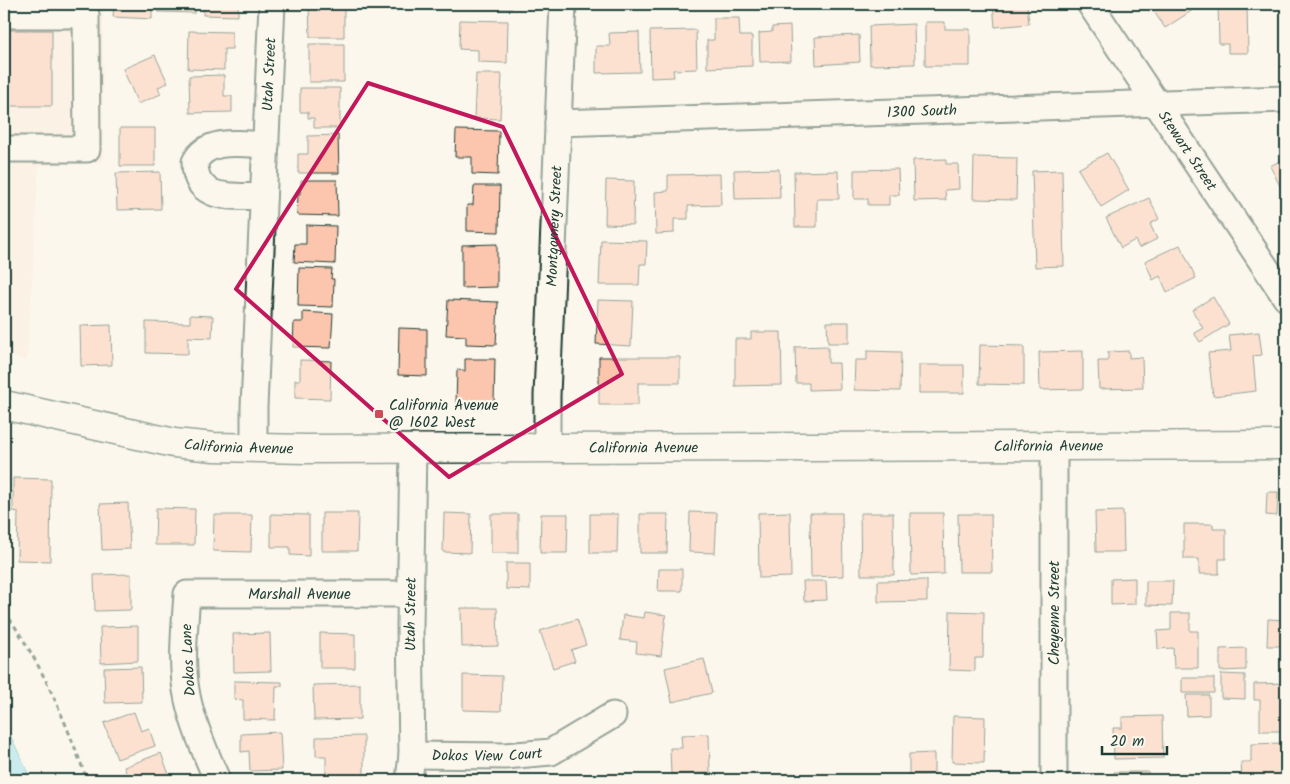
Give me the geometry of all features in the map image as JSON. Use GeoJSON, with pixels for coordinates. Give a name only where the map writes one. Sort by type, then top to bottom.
{"type":"FeatureCollection","features":[{"type":"Feature","properties":{"kind":"main road","name":"California Avenue"},"geometry":{"type":"LineString","coordinates":[[4,405],[150,439],[200,446],[254,448],[1286,445]]}},
{"type":"Feature","properties":{"kind":"street","name":"Utah Street"},"geometry":{"type":"LineString","coordinates":[[254,448],[272,4]]}},
{"type":"Feature","properties":{"kind":"street","name":"Montgomery Street"},"geometry":{"type":"LineString","coordinates":[[547,447],[547,396],[562,4]]}},
{"type":"Feature","properties":{"kind":"street","name":"Stewart Street"},"geometry":{"type":"LineString","coordinates":[[1090,4],[1286,298]]}},
{"type":"Feature","properties":{"kind":"street"},"geometry":{"type":"LineString","coordinates":[[4,15],[86,15],[87,150],[4,149]]}},
{"type":"Feature","properties":{"kind":"street","name":"1300 South"},"geometry":{"type":"LineString","coordinates":[[558,123],[1286,99]]}},
{"type":"Feature","properties":{"kind":"street"},"geometry":{"type":"LineString","coordinates":[[263,197],[210,192],[201,187],[196,180],[195,162],[205,148],[266,145]]}},
{"type":"Feature","properties":{"kind":"street","name":"Cheyenne Street"},"geometry":{"type":"LineString","coordinates":[[1054,446],[1054,780]]}},
{"type":"Feature","properties":{"kind":"street","name":"Utah Street"},"geometry":{"type":"LineString","coordinates":[[409,780],[412,755],[410,594],[413,448]]}},
{"type":"Feature","properties":{"kind":"street","name":"Marshall Avenue"},"geometry":{"type":"LineString","coordinates":[[187,594],[410,594]]}},
{"type":"Feature","properties":{"kind":"street","name":"Dokos Lane"},"geometry":{"type":"LineString","coordinates":[[187,594],[184,640],[186,689],[198,734],[217,780]]}},
{"type":"Feature","properties":{"kind":"street","name":"Dokos View Court"},"geometry":{"type":"LineString","coordinates":[[412,755],[505,756],[551,752],[613,715]]}},
{"type":"Feature","properties":{"kind":"path"},"geometry":{"type":"LineString","coordinates":[[4,612],[28,646],[51,690],[87,780]]}},
{"type":"Feature","properties":{"kind":"highlighted area"},"geometry":{"type":"Polygon","coordinates":[[[368,83],[503,127],[622,374],[449,477],[236,289],[368,83]]]}},
{"type":"Feature","properties":{"kind":"shaded area"},"geometry":{"type":"Polygon","coordinates":[[[4,4],[103,4],[103,161],[39,166],[27,361],[4,354],[4,4]]]}},
{"type":"Feature","properties":{"kind":"water"},"geometry":{"type":"Polygon","coordinates":[[[4,722],[30,777],[31,780],[4,780],[4,722]]]}},
{"type":"Feature","properties":{"kind":"building"},"geometry":{"type":"Polygon","coordinates":[[[114,4],[152,4],[152,19],[113,17],[114,4]]]}},
{"type":"Feature","properties":{"kind":"building"},"geometry":{"type":"Polygon","coordinates":[[[158,4],[196,4],[195,13],[158,12],[158,4]]]}},
{"type":"Feature","properties":{"kind":"building"},"geometry":{"type":"Polygon","coordinates":[[[204,4],[238,4],[238,16],[203,15],[204,4]]]}},
{"type":"Feature","properties":{"kind":"building"},"geometry":{"type":"Polygon","coordinates":[[[309,4],[344,4],[344,37],[310,37],[309,4]]]}},
{"type":"Feature","properties":{"kind":"building"},"geometry":{"type":"Polygon","coordinates":[[[476,4],[511,4],[512,8],[477,8],[476,4]]]}},
{"type":"Feature","properties":{"kind":"building"},"geometry":{"type":"Polygon","coordinates":[[[993,4],[1027,4],[1029,24],[995,27],[993,4]]]}},
{"type":"Feature","properties":{"kind":"building"},"geometry":{"type":"Polygon","coordinates":[[[1149,4],[1202,4],[1165,28],[1149,4]]]}},
{"type":"Feature","properties":{"kind":"building"},"geometry":{"type":"Polygon","coordinates":[[[1218,4],[1257,4],[1257,6],[1247,6],[1248,53],[1228,53],[1228,44],[1219,44],[1218,4]]]}},
{"type":"Feature","properties":{"kind":"building"},"geometry":{"type":"Polygon","coordinates":[[[714,18],[739,18],[740,36],[752,36],[752,66],[707,68],[707,40],[714,40],[714,18]]]}},
{"type":"Feature","properties":{"kind":"building"},"geometry":{"type":"Polygon","coordinates":[[[460,20],[508,21],[507,63],[478,62],[478,50],[459,49],[460,20]]]}},
{"type":"Feature","properties":{"kind":"building"},"geometry":{"type":"Polygon","coordinates":[[[925,22],[945,22],[945,29],[970,29],[970,66],[925,66],[925,22]]]}},
{"type":"Feature","properties":{"kind":"building"},"geometry":{"type":"Polygon","coordinates":[[[914,24],[915,64],[870,65],[869,26],[914,24]]]}},
{"type":"Feature","properties":{"kind":"building"},"geometry":{"type":"Polygon","coordinates":[[[790,26],[791,61],[760,62],[759,33],[772,32],[772,27],[790,26]]]}},
{"type":"Feature","properties":{"kind":"building"},"geometry":{"type":"Polygon","coordinates":[[[4,30],[52,30],[52,106],[4,106],[4,30]]]}},
{"type":"Feature","properties":{"kind":"building"},"geometry":{"type":"Polygon","coordinates":[[[696,30],[697,69],[673,70],[674,77],[651,78],[650,31],[696,30]]]}},
{"type":"Feature","properties":{"kind":"building"},"geometry":{"type":"Polygon","coordinates":[[[189,31],[232,32],[232,49],[224,49],[224,70],[188,69],[189,31]]]}},
{"type":"Feature","properties":{"kind":"building"},"geometry":{"type":"Polygon","coordinates":[[[639,32],[640,72],[596,73],[596,46],[610,46],[609,33],[639,32]]]}},
{"type":"Feature","properties":{"kind":"building"},"geometry":{"type":"Polygon","coordinates":[[[859,35],[860,62],[816,65],[815,37],[859,35]]]}},
{"type":"Feature","properties":{"kind":"building"},"geometry":{"type":"Polygon","coordinates":[[[309,44],[344,44],[344,82],[309,82],[309,44]]]}},
{"type":"Feature","properties":{"kind":"building"},"geometry":{"type":"Polygon","coordinates":[[[155,55],[168,83],[158,87],[161,94],[138,104],[123,69],[155,55]]]}},
{"type":"Feature","properties":{"kind":"building"},"geometry":{"type":"Polygon","coordinates":[[[476,74],[502,74],[500,119],[474,118],[476,74]]]}},
{"type":"Feature","properties":{"kind":"building"},"geometry":{"type":"Polygon","coordinates":[[[224,75],[224,96],[232,96],[232,112],[190,113],[189,76],[224,75]]]}},
{"type":"Feature","properties":{"kind":"building"},"geometry":{"type":"Polygon","coordinates":[[[300,88],[340,88],[340,128],[314,128],[314,118],[308,118],[308,112],[300,112],[300,88]]]}},
{"type":"Feature","properties":{"kind":"building"},"geometry":{"type":"Polygon","coordinates":[[[120,128],[155,128],[155,166],[120,166],[120,128]]]}},
{"type":"Feature","properties":{"kind":"building"},"geometry":{"type":"Polygon","coordinates":[[[456,130],[499,131],[498,175],[472,174],[472,157],[455,157],[456,130]]]}},
{"type":"Feature","properties":{"kind":"building"},"geometry":{"type":"Polygon","coordinates":[[[338,135],[339,173],[298,173],[298,154],[308,154],[308,136],[338,135]]]}},
{"type":"Feature","properties":{"kind":"building"},"geometry":{"type":"Polygon","coordinates":[[[1107,153],[1129,190],[1101,207],[1078,169],[1107,153]]]}},
{"type":"Feature","properties":{"kind":"building"},"geometry":{"type":"Polygon","coordinates":[[[974,157],[1017,158],[1016,200],[973,199],[974,157]]]}},
{"type":"Feature","properties":{"kind":"building"},"geometry":{"type":"Polygon","coordinates":[[[1286,158],[1286,198],[1270,166],[1286,158]]]}},
{"type":"Feature","properties":{"kind":"building"},"geometry":{"type":"Polygon","coordinates":[[[946,159],[946,164],[958,164],[959,189],[945,190],[946,200],[914,201],[913,160],[946,159]]]}},
{"type":"Feature","properties":{"kind":"building"},"geometry":{"type":"Polygon","coordinates":[[[779,169],[780,198],[735,199],[734,170],[779,169]]]}},
{"type":"Feature","properties":{"kind":"building"},"geometry":{"type":"Polygon","coordinates":[[[898,169],[899,195],[889,195],[889,205],[868,205],[868,199],[854,199],[854,170],[898,169]]]}},
{"type":"Feature","properties":{"kind":"building"},"geometry":{"type":"Polygon","coordinates":[[[1062,170],[1064,266],[1035,267],[1032,171],[1062,170]]]}},
{"type":"Feature","properties":{"kind":"building"},"geometry":{"type":"Polygon","coordinates":[[[838,171],[839,199],[817,199],[817,227],[795,227],[794,172],[838,171]]]}},
{"type":"Feature","properties":{"kind":"building"},"geometry":{"type":"Polygon","coordinates":[[[160,172],[161,209],[117,210],[116,173],[160,172]]]}},
{"type":"Feature","properties":{"kind":"building"},"geometry":{"type":"Polygon","coordinates":[[[720,174],[721,205],[688,206],[688,219],[674,219],[674,233],[656,234],[655,192],[668,191],[668,175],[720,174]]]}},
{"type":"Feature","properties":{"kind":"building"},"geometry":{"type":"Polygon","coordinates":[[[301,180],[337,180],[338,216],[297,215],[301,180]]]}},
{"type":"Feature","properties":{"kind":"building"},"geometry":{"type":"Polygon","coordinates":[[[606,180],[634,181],[633,225],[605,224],[606,180]]]}},
{"type":"Feature","properties":{"kind":"building"},"geometry":{"type":"Polygon","coordinates":[[[474,186],[500,186],[499,232],[467,231],[467,205],[473,205],[474,186]]]}},
{"type":"Feature","properties":{"kind":"building"},"geometry":{"type":"Polygon","coordinates":[[[1149,198],[1159,219],[1150,224],[1157,239],[1139,248],[1135,240],[1121,248],[1106,218],[1149,198]]]}},
{"type":"Feature","properties":{"kind":"building"},"geometry":{"type":"Polygon","coordinates":[[[306,225],[336,226],[335,264],[294,262],[295,244],[306,244],[306,225]]]}},
{"type":"Feature","properties":{"kind":"building"},"geometry":{"type":"Polygon","coordinates":[[[601,240],[647,241],[646,264],[640,264],[639,285],[599,285],[601,240]]]}},
{"type":"Feature","properties":{"kind":"building"},"geometry":{"type":"Polygon","coordinates":[[[497,244],[497,287],[462,288],[462,245],[497,244]]]}},
{"type":"Feature","properties":{"kind":"building"},"geometry":{"type":"Polygon","coordinates":[[[1180,245],[1196,278],[1167,292],[1160,276],[1153,280],[1145,261],[1180,245]]]}},
{"type":"Feature","properties":{"kind":"building"},"geometry":{"type":"Polygon","coordinates":[[[299,268],[332,269],[331,279],[334,279],[333,307],[298,306],[299,268]]]}},
{"type":"Feature","properties":{"kind":"building"},"geometry":{"type":"Polygon","coordinates":[[[1213,297],[1229,324],[1200,342],[1194,333],[1203,328],[1192,310],[1213,297]]]}},
{"type":"Feature","properties":{"kind":"building"},"geometry":{"type":"Polygon","coordinates":[[[448,300],[498,302],[496,345],[466,344],[466,336],[446,335],[448,300]]]}},
{"type":"Feature","properties":{"kind":"building"},"geometry":{"type":"Polygon","coordinates":[[[598,300],[633,301],[631,346],[596,344],[598,300]]]}},
{"type":"Feature","properties":{"kind":"building"},"geometry":{"type":"Polygon","coordinates":[[[303,312],[333,314],[331,348],[293,347],[294,322],[303,322],[303,312]]]}},
{"type":"Feature","properties":{"kind":"building"},"geometry":{"type":"Polygon","coordinates":[[[190,315],[213,316],[212,338],[188,337],[188,354],[146,353],[146,322],[190,323],[190,315]]]}},
{"type":"Feature","properties":{"kind":"building"},"geometry":{"type":"Polygon","coordinates":[[[827,322],[849,322],[849,343],[828,343],[827,322]]]}},
{"type":"Feature","properties":{"kind":"building"},"geometry":{"type":"Polygon","coordinates":[[[111,325],[112,365],[81,366],[80,326],[111,325]]]}},
{"type":"Feature","properties":{"kind":"building"},"geometry":{"type":"Polygon","coordinates":[[[399,328],[427,329],[427,376],[398,375],[399,328]]]}},
{"type":"Feature","properties":{"kind":"building"},"geometry":{"type":"Polygon","coordinates":[[[751,332],[781,332],[782,385],[735,386],[735,339],[751,339],[751,332]]]}},
{"type":"Feature","properties":{"kind":"building"},"geometry":{"type":"Polygon","coordinates":[[[1259,332],[1262,355],[1253,356],[1256,391],[1213,396],[1208,353],[1231,351],[1229,335],[1259,332]]]}},
{"type":"Feature","properties":{"kind":"building"},"geometry":{"type":"Polygon","coordinates":[[[980,345],[1024,346],[1024,385],[979,384],[980,345]]]}},
{"type":"Feature","properties":{"kind":"building"},"geometry":{"type":"Polygon","coordinates":[[[828,346],[828,363],[839,363],[840,389],[809,390],[809,383],[796,383],[795,347],[828,346]]]}},
{"type":"Feature","properties":{"kind":"building"},"geometry":{"type":"Polygon","coordinates":[[[867,351],[901,352],[900,391],[854,390],[855,360],[867,360],[867,351]]]}},
{"type":"Feature","properties":{"kind":"building"},"geometry":{"type":"Polygon","coordinates":[[[1083,351],[1083,389],[1040,390],[1039,352],[1083,351]]]}},
{"type":"Feature","properties":{"kind":"building"},"geometry":{"type":"Polygon","coordinates":[[[1129,351],[1129,358],[1142,357],[1143,388],[1099,389],[1098,361],[1108,361],[1108,352],[1129,351]]]}},
{"type":"Feature","properties":{"kind":"building"},"geometry":{"type":"Polygon","coordinates":[[[599,357],[680,357],[680,383],[638,383],[638,405],[599,405],[599,357]]]}},
{"type":"Feature","properties":{"kind":"building"},"geometry":{"type":"Polygon","coordinates":[[[465,359],[495,359],[494,404],[456,403],[457,370],[465,371],[465,359]]]}},
{"type":"Feature","properties":{"kind":"building"},"geometry":{"type":"Polygon","coordinates":[[[300,360],[331,361],[330,399],[295,398],[295,380],[300,380],[300,360]]]}},
{"type":"Feature","properties":{"kind":"building"},"geometry":{"type":"Polygon","coordinates":[[[919,365],[964,365],[964,393],[919,393],[919,365]]]}},
{"type":"Feature","properties":{"kind":"building"},"geometry":{"type":"Polygon","coordinates":[[[13,478],[51,479],[50,561],[17,560],[18,512],[13,511],[13,478]]]}},
{"type":"Feature","properties":{"kind":"building"},"geometry":{"type":"Polygon","coordinates":[[[1267,492],[1278,492],[1277,516],[1266,515],[1267,492]]]}},
{"type":"Feature","properties":{"kind":"building"},"geometry":{"type":"Polygon","coordinates":[[[128,503],[130,549],[102,550],[100,504],[128,503]]]}},
{"type":"Feature","properties":{"kind":"building"},"geometry":{"type":"Polygon","coordinates":[[[156,508],[195,509],[194,545],[155,545],[156,508]]]}},
{"type":"Feature","properties":{"kind":"building"},"geometry":{"type":"Polygon","coordinates":[[[1123,511],[1124,552],[1096,552],[1095,512],[1123,511]]]}},
{"type":"Feature","properties":{"kind":"building"},"geometry":{"type":"Polygon","coordinates":[[[690,512],[717,513],[715,553],[689,552],[690,512]]]}},
{"type":"Feature","properties":{"kind":"building"},"geometry":{"type":"Polygon","coordinates":[[[790,512],[791,577],[759,578],[758,513],[790,512]]]}},
{"type":"Feature","properties":{"kind":"building"},"geometry":{"type":"Polygon","coordinates":[[[322,513],[358,513],[357,551],[322,551],[322,513]]]}},
{"type":"Feature","properties":{"kind":"building"},"geometry":{"type":"Polygon","coordinates":[[[444,513],[471,514],[470,553],[443,552],[444,513]]]}},
{"type":"Feature","properties":{"kind":"building"},"geometry":{"type":"Polygon","coordinates":[[[810,513],[842,513],[843,576],[811,577],[810,513]]]}},
{"type":"Feature","properties":{"kind":"building"},"geometry":{"type":"Polygon","coordinates":[[[860,513],[893,513],[894,575],[861,575],[860,513]]]}},
{"type":"Feature","properties":{"kind":"building"},"geometry":{"type":"Polygon","coordinates":[[[910,513],[943,513],[944,574],[911,575],[910,513]]]}},
{"type":"Feature","properties":{"kind":"building"},"geometry":{"type":"Polygon","coordinates":[[[271,514],[309,515],[309,556],[290,555],[290,547],[271,547],[271,514]]]}},
{"type":"Feature","properties":{"kind":"building"},"geometry":{"type":"Polygon","coordinates":[[[491,514],[518,514],[518,553],[491,553],[491,514]]]}},
{"type":"Feature","properties":{"kind":"building"},"geometry":{"type":"Polygon","coordinates":[[[541,514],[568,514],[567,553],[540,553],[541,514]]]}},
{"type":"Feature","properties":{"kind":"building"},"geometry":{"type":"Polygon","coordinates":[[[590,514],[618,514],[617,553],[590,553],[590,514]]]}},
{"type":"Feature","properties":{"kind":"building"},"geometry":{"type":"Polygon","coordinates":[[[640,514],[668,514],[667,553],[640,553],[640,514]]]}},
{"type":"Feature","properties":{"kind":"building"},"geometry":{"type":"Polygon","coordinates":[[[958,514],[991,514],[992,572],[959,572],[958,514]]]}},
{"type":"Feature","properties":{"kind":"building"},"geometry":{"type":"Polygon","coordinates":[[[214,515],[252,515],[251,552],[213,551],[214,515]]]}},
{"type":"Feature","properties":{"kind":"building"},"geometry":{"type":"Polygon","coordinates":[[[1184,524],[1213,524],[1213,529],[1226,529],[1226,559],[1219,559],[1219,574],[1199,574],[1199,559],[1184,559],[1184,524]]]}},
{"type":"Feature","properties":{"kind":"building"},"geometry":{"type":"Polygon","coordinates":[[[506,563],[530,563],[530,590],[506,589],[506,563]]]}},
{"type":"Feature","properties":{"kind":"building"},"geometry":{"type":"Polygon","coordinates":[[[659,569],[682,569],[682,591],[658,591],[659,569]]]}},
{"type":"Feature","properties":{"kind":"building"},"geometry":{"type":"Polygon","coordinates":[[[131,574],[131,610],[95,611],[94,575],[131,574]]]}},
{"type":"Feature","properties":{"kind":"building"},"geometry":{"type":"Polygon","coordinates":[[[1135,578],[1135,604],[1111,605],[1111,579],[1135,578]]]}},
{"type":"Feature","properties":{"kind":"building"},"geometry":{"type":"Polygon","coordinates":[[[927,580],[927,601],[878,602],[878,581],[927,580]]]}},
{"type":"Feature","properties":{"kind":"building"},"geometry":{"type":"Polygon","coordinates":[[[803,581],[826,581],[827,600],[804,601],[803,581]]]}},
{"type":"Feature","properties":{"kind":"building"},"geometry":{"type":"Polygon","coordinates":[[[1146,581],[1173,581],[1172,606],[1146,605],[1146,581]]]}},
{"type":"Feature","properties":{"kind":"building"},"geometry":{"type":"Polygon","coordinates":[[[461,608],[497,608],[498,646],[462,647],[461,608]]]}},
{"type":"Feature","properties":{"kind":"building"},"geometry":{"type":"Polygon","coordinates":[[[950,611],[984,612],[983,658],[975,658],[975,671],[949,670],[950,611]]]}},
{"type":"Feature","properties":{"kind":"building"},"geometry":{"type":"Polygon","coordinates":[[[645,612],[666,615],[661,656],[636,653],[637,642],[620,640],[623,615],[644,618],[645,612]]]}},
{"type":"Feature","properties":{"kind":"building"},"geometry":{"type":"Polygon","coordinates":[[[1171,613],[1190,613],[1190,631],[1198,631],[1198,668],[1174,668],[1173,648],[1158,649],[1157,631],[1171,630],[1171,613]]]}},
{"type":"Feature","properties":{"kind":"building"},"geometry":{"type":"Polygon","coordinates":[[[577,619],[586,645],[571,650],[575,661],[553,668],[540,631],[577,619]]]}},
{"type":"Feature","properties":{"kind":"building"},"geometry":{"type":"Polygon","coordinates":[[[1268,619],[1286,620],[1286,646],[1267,646],[1268,619]]]}},
{"type":"Feature","properties":{"kind":"building"},"geometry":{"type":"Polygon","coordinates":[[[138,626],[138,661],[101,663],[100,627],[138,626]]]}},
{"type":"Feature","properties":{"kind":"building"},"geometry":{"type":"Polygon","coordinates":[[[270,633],[271,671],[234,672],[233,634],[270,633]]]}},
{"type":"Feature","properties":{"kind":"building"},"geometry":{"type":"Polygon","coordinates":[[[320,633],[355,634],[355,668],[320,668],[320,633]]]}},
{"type":"Feature","properties":{"kind":"building"},"geometry":{"type":"Polygon","coordinates":[[[1246,648],[1246,670],[1220,671],[1220,649],[1246,648]]]}},
{"type":"Feature","properties":{"kind":"building"},"geometry":{"type":"Polygon","coordinates":[[[704,659],[712,693],[672,702],[665,668],[704,659]]]}},
{"type":"Feature","properties":{"kind":"building"},"geometry":{"type":"Polygon","coordinates":[[[141,667],[142,702],[105,703],[104,668],[141,667]]]}},
{"type":"Feature","properties":{"kind":"building"},"geometry":{"type":"Polygon","coordinates":[[[1221,674],[1245,675],[1245,699],[1221,698],[1221,674]]]}},
{"type":"Feature","properties":{"kind":"building"},"geometry":{"type":"Polygon","coordinates":[[[463,675],[502,676],[501,711],[463,710],[463,675]]]}},
{"type":"Feature","properties":{"kind":"building"},"geometry":{"type":"Polygon","coordinates":[[[1182,678],[1214,678],[1214,693],[1182,693],[1182,678]]]}},
{"type":"Feature","properties":{"kind":"building"},"geometry":{"type":"Polygon","coordinates":[[[234,681],[282,682],[282,686],[276,686],[275,720],[243,719],[243,700],[234,699],[234,681]]]}},
{"type":"Feature","properties":{"kind":"building"},"geometry":{"type":"Polygon","coordinates":[[[1286,683],[1286,731],[1260,731],[1260,700],[1254,700],[1254,684],[1286,683]]]}},
{"type":"Feature","properties":{"kind":"building"},"geometry":{"type":"Polygon","coordinates":[[[360,684],[360,719],[314,720],[313,685],[360,684]]]}},
{"type":"Feature","properties":{"kind":"building"},"geometry":{"type":"Polygon","coordinates":[[[1186,695],[1209,695],[1209,715],[1187,716],[1186,695]]]}},
{"type":"Feature","properties":{"kind":"building"},"geometry":{"type":"Polygon","coordinates":[[[134,712],[141,731],[149,728],[155,746],[117,759],[104,723],[134,712]]]}},
{"type":"Feature","properties":{"kind":"building"},"geometry":{"type":"Polygon","coordinates":[[[953,716],[985,717],[984,763],[952,762],[953,716]]]}},
{"type":"Feature","properties":{"kind":"building"},"geometry":{"type":"Polygon","coordinates":[[[1162,716],[1163,758],[1114,759],[1113,728],[1122,728],[1122,717],[1162,716]]]}},
{"type":"Feature","properties":{"kind":"building"},"geometry":{"type":"Polygon","coordinates":[[[280,732],[282,770],[250,771],[249,751],[241,752],[241,734],[280,732]]]}},
{"type":"Feature","properties":{"kind":"building"},"geometry":{"type":"Polygon","coordinates":[[[709,734],[710,773],[671,774],[670,748],[682,748],[681,735],[709,734]]]}},
{"type":"Feature","properties":{"kind":"building"},"geometry":{"type":"Polygon","coordinates":[[[364,736],[364,775],[326,775],[326,756],[316,756],[316,737],[364,736]]]}},
{"type":"Feature","properties":{"kind":"building"},"geometry":{"type":"Polygon","coordinates":[[[1281,743],[1282,780],[1242,780],[1241,762],[1251,762],[1251,744],[1281,743]]]}},
{"type":"Feature","properties":{"kind":"building"},"geometry":{"type":"Polygon","coordinates":[[[161,753],[171,780],[129,780],[124,767],[161,753]]]}},
{"type":"Feature","properties":{"kind":"building"},"geometry":{"type":"Polygon","coordinates":[[[934,753],[934,775],[909,776],[909,754],[934,753]]]}},
{"type":"Feature","properties":{"kind":"building"},"geometry":{"type":"Polygon","coordinates":[[[1114,772],[1148,772],[1148,780],[1114,780],[1114,772]]]}},
{"type":"Feature","properties":{"kind":"building"},"geometry":{"type":"Polygon","coordinates":[[[910,777],[933,778],[933,780],[909,780],[910,777]]]}},
{"type":"Feature","properties":{"kind":"place","name":"California Avenue @ 1602 West"},"geometry":{"type":"Point","coordinates":[379,414]}}]}
